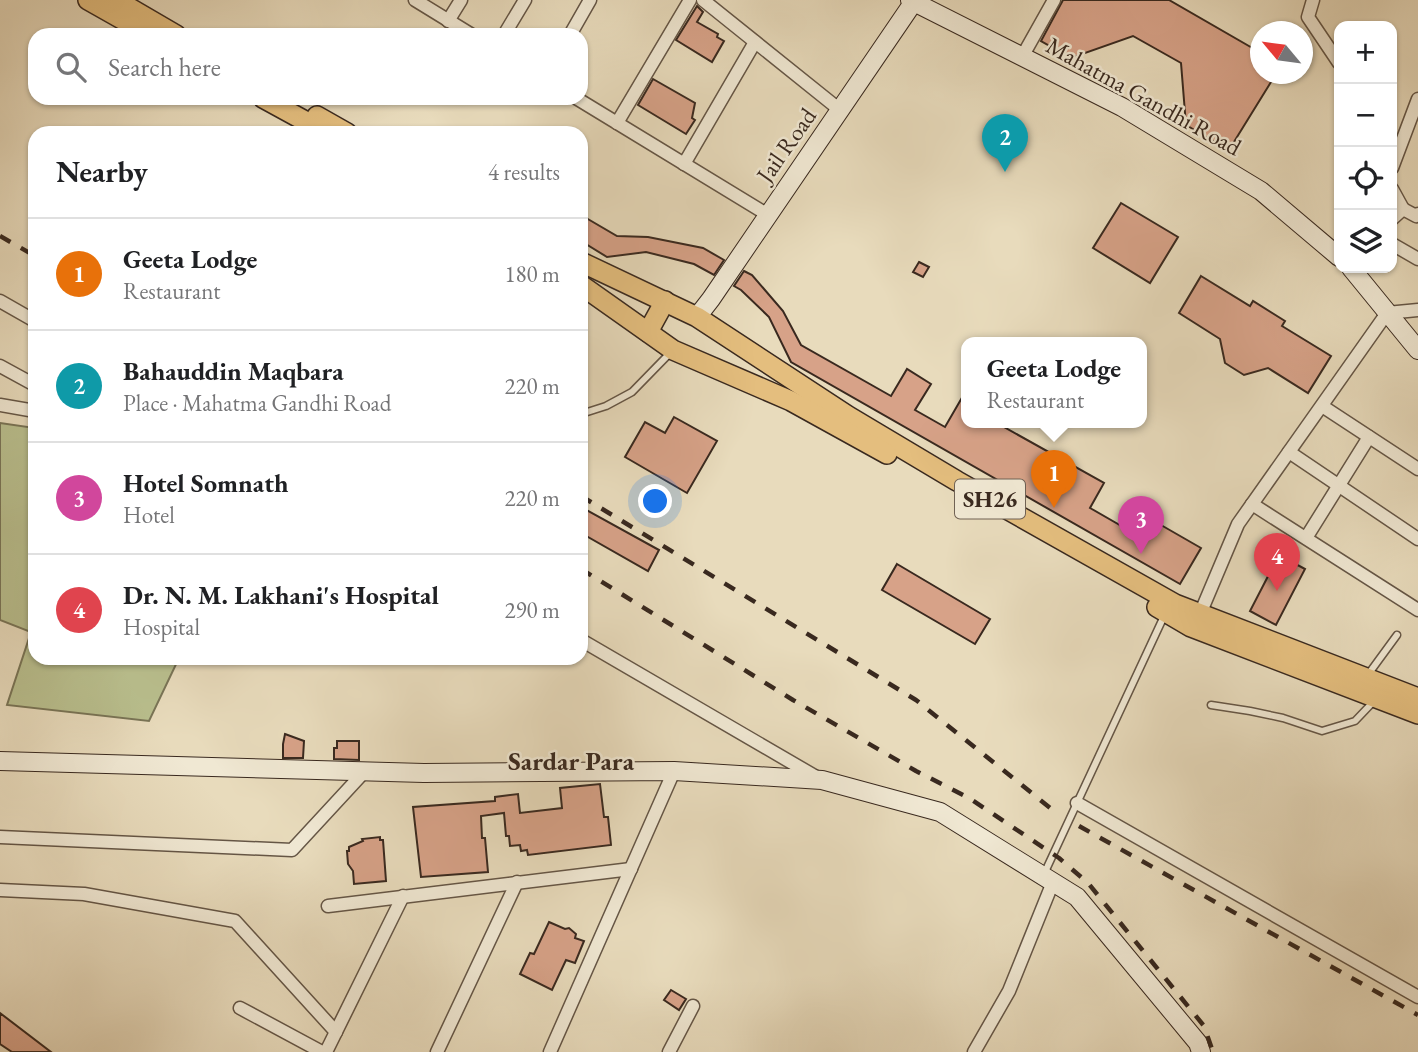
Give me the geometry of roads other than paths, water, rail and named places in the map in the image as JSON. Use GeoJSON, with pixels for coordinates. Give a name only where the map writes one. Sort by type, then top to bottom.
{"type":"FeatureCollection","features":[{"type":"Feature","properties":{"kind":"main road"},"geometry":{"type":"LineString","coordinates":[[89,0],[138,28]]}},
{"type":"Feature","properties":{"kind":"main road"},"geometry":{"type":"LineString","coordinates":[[116,0],[164,28]]}},
{"type":"Feature","properties":{"kind":"main road"},"geometry":{"type":"LineString","coordinates":[[276,105],[314,126]]}},
{"type":"Feature","properties":{"kind":"main road"},"geometry":{"type":"LineString","coordinates":[[298,105],[335,126]]}},
{"type":"Feature","properties":{"kind":"main road","name":"SH26"},"geometry":{"type":"LineString","coordinates":[[588,266],[697,317],[848,416],[1168,607],[1191,627],[1418,714]]}},
{"type":"Feature","properties":{"kind":"main road","name":"SH26"},"geometry":{"type":"LineString","coordinates":[[588,290],[673,350],[791,401],[1168,607],[1200,614],[1418,698]]}},
{"type":"Feature","properties":{"kind":"main road"},"geometry":{"type":"LineString","coordinates":[[648,332],[665,301]]}},
{"type":"Feature","properties":{"kind":"main road"},"geometry":{"type":"LineString","coordinates":[[732,375],[746,351]]}},
{"type":"Feature","properties":{"kind":"street"},"geometry":{"type":"LineString","coordinates":[[415,0],[461,28]]}},
{"type":"Feature","properties":{"kind":"street"},"geometry":{"type":"LineString","coordinates":[[448,20],[461,0]]}},
{"type":"Feature","properties":{"kind":"street"},"geometry":{"type":"LineString","coordinates":[[508,28],[525,0]]}},
{"type":"Feature","properties":{"kind":"street"},"geometry":{"type":"LineString","coordinates":[[573,28],[590,0]]}},
{"type":"Feature","properties":{"kind":"street"},"geometry":{"type":"LineString","coordinates":[[617,123],[690,0]]}},
{"type":"Feature","properties":{"kind":"street"},"geometry":{"type":"LineString","coordinates":[[703,0],[840,110]]}},
{"type":"Feature","properties":{"kind":"street"},"geometry":{"type":"LineString","coordinates":[[1022,57],[1054,0]]}},
{"type":"Feature","properties":{"kind":"street"},"geometry":{"type":"LineString","coordinates":[[1313,0],[1308,17],[1334,56]]}},
{"type":"Feature","properties":{"kind":"street","name":"Mahatma Gandhi Road"},"geometry":{"type":"LineString","coordinates":[[913,1],[1122,107],[1261,191],[1334,253]]}},
{"type":"Feature","properties":{"kind":"street","name":"Jail Road"},"geometry":{"type":"LineString","coordinates":[[697,317],[913,1]]}},
{"type":"Feature","properties":{"kind":"street"},"geometry":{"type":"LineString","coordinates":[[684,164],[755,42]]}},
{"type":"Feature","properties":{"kind":"street"},"geometry":{"type":"LineString","coordinates":[[1397,142],[1418,99]]}},
{"type":"Feature","properties":{"kind":"street"},"geometry":{"type":"LineString","coordinates":[[587,105],[768,215]]}},
{"type":"Feature","properties":{"kind":"street"},"geometry":{"type":"LineString","coordinates":[[1397,198],[1403,209],[1416,216],[1418,214]]}},
{"type":"Feature","properties":{"kind":"street"},"geometry":{"type":"LineString","coordinates":[[1397,214],[1403,209]]}},
{"type":"Feature","properties":{"kind":"street"},"geometry":{"type":"LineString","coordinates":[[1397,247],[1418,259]]}},
{"type":"Feature","properties":{"kind":"street"},"geometry":{"type":"LineString","coordinates":[[1355,273],[1418,350]]}},
{"type":"Feature","properties":{"kind":"street"},"geometry":{"type":"LineString","coordinates":[[0,300],[28,317]]}},
{"type":"Feature","properties":{"kind":"street"},"geometry":{"type":"LineString","coordinates":[[1200,614],[1238,524],[1387,313],[1418,310]]}},
{"type":"Feature","properties":{"kind":"street"},"geometry":{"type":"LineString","coordinates":[[0,366],[28,381]]}},
{"type":"Feature","properties":{"kind":"street"},"geometry":{"type":"LineString","coordinates":[[0,405],[28,410]]}},
{"type":"Feature","properties":{"kind":"street"},"geometry":{"type":"LineString","coordinates":[[1322,405],[1418,469]]}},
{"type":"Feature","properties":{"kind":"street"},"geometry":{"type":"LineString","coordinates":[[1306,538],[1369,437]]}},
{"type":"Feature","properties":{"kind":"street"},"geometry":{"type":"LineString","coordinates":[[1289,452],[1418,539]]}},
{"type":"Feature","properties":{"kind":"street"},"geometry":{"type":"LineString","coordinates":[[1252,504],[1418,610]]}},
{"type":"Feature","properties":{"kind":"street"},"geometry":{"type":"LineString","coordinates":[[588,644],[822,780]]}},
{"type":"Feature","properties":{"kind":"street"},"geometry":{"type":"LineString","coordinates":[[0,761],[438,773],[674,771],[822,780],[940,812],[1077,897],[1198,1042],[1201,1052]]}},
{"type":"Feature","properties":{"kind":"street"},"geometry":{"type":"LineString","coordinates":[[0,837],[292,850],[365,771]]}},
{"type":"Feature","properties":{"kind":"street"},"geometry":{"type":"LineString","coordinates":[[550,1052],[674,771]]}},
{"type":"Feature","properties":{"kind":"street"},"geometry":{"type":"LineString","coordinates":[[1077,803],[1418,997]]}},
{"type":"Feature","properties":{"kind":"street"},"geometry":{"type":"LineString","coordinates":[[328,906],[631,869]]}},
{"type":"Feature","properties":{"kind":"street"},"geometry":{"type":"LineString","coordinates":[[974,1052],[1009,991],[1048,879]]}},
{"type":"Feature","properties":{"kind":"street"},"geometry":{"type":"LineString","coordinates":[[437,1052],[517,883]]}},
{"type":"Feature","properties":{"kind":"street"},"geometry":{"type":"LineString","coordinates":[[0,890],[84,894],[235,921],[336,1032]]}},
{"type":"Feature","properties":{"kind":"street"},"geometry":{"type":"LineString","coordinates":[[240,1007],[324,1052],[403,896]]}},
{"type":"Feature","properties":{"kind":"street"},"geometry":{"type":"LineString","coordinates":[[669,1052],[693,1006]]}},
{"type":"Feature","properties":{"kind":"lane"},"geometry":{"type":"LineString","coordinates":[[588,411],[632,392],[673,350]]}},
{"type":"Feature","properties":{"kind":"lane"},"geometry":{"type":"LineString","coordinates":[[1048,879],[1077,803],[1168,607]]}},
{"type":"Feature","properties":{"kind":"lane"},"geometry":{"type":"LineString","coordinates":[[1366,677],[1397,635]]}},
{"type":"Feature","properties":{"kind":"lane"},"geometry":{"type":"LineString","coordinates":[[1211,705],[1250,710],[1322,731],[1354,721],[1377,698]]}},
{"type":"Feature","properties":{"kind":"railway"},"geometry":{"type":"LineString","coordinates":[[0,236],[28,252]]}},
{"type":"Feature","properties":{"kind":"railway"},"geometry":{"type":"LineString","coordinates":[[588,500],[916,700],[1059,815]]}},
{"type":"Feature","properties":{"kind":"railway"},"geometry":{"type":"LineString","coordinates":[[588,573],[793,700],[916,771],[969,798],[1059,858],[1088,883],[1204,1026],[1213,1052]]}},
{"type":"Feature","properties":{"kind":"railway"},"geometry":{"type":"LineString","coordinates":[[1079,826],[1418,1015]]}},
{"type":"Feature","properties":{"kind":"place","name":"Bahauddin Maqbara"},"geometry":{"type":"Point","coordinates":[1005,172]}},
{"type":"Feature","properties":{"kind":"place","name":"Geeta Lodge"},"geometry":{"type":"Point","coordinates":[1054,508]}},
{"type":"Feature","properties":{"kind":"place","name":"Hotel Somnath"},"geometry":{"type":"Point","coordinates":[1141,554]}},
{"type":"Feature","properties":{"kind":"place","name":"Dr. N. M. Lakhani's Hospital"},"geometry":{"type":"Point","coordinates":[1277,591]}},
{"type":"Feature","properties":{"kind":"district","name":"Sardar Para"},"geometry":{"type":"Point","coordinates":[571,761]}}]}
